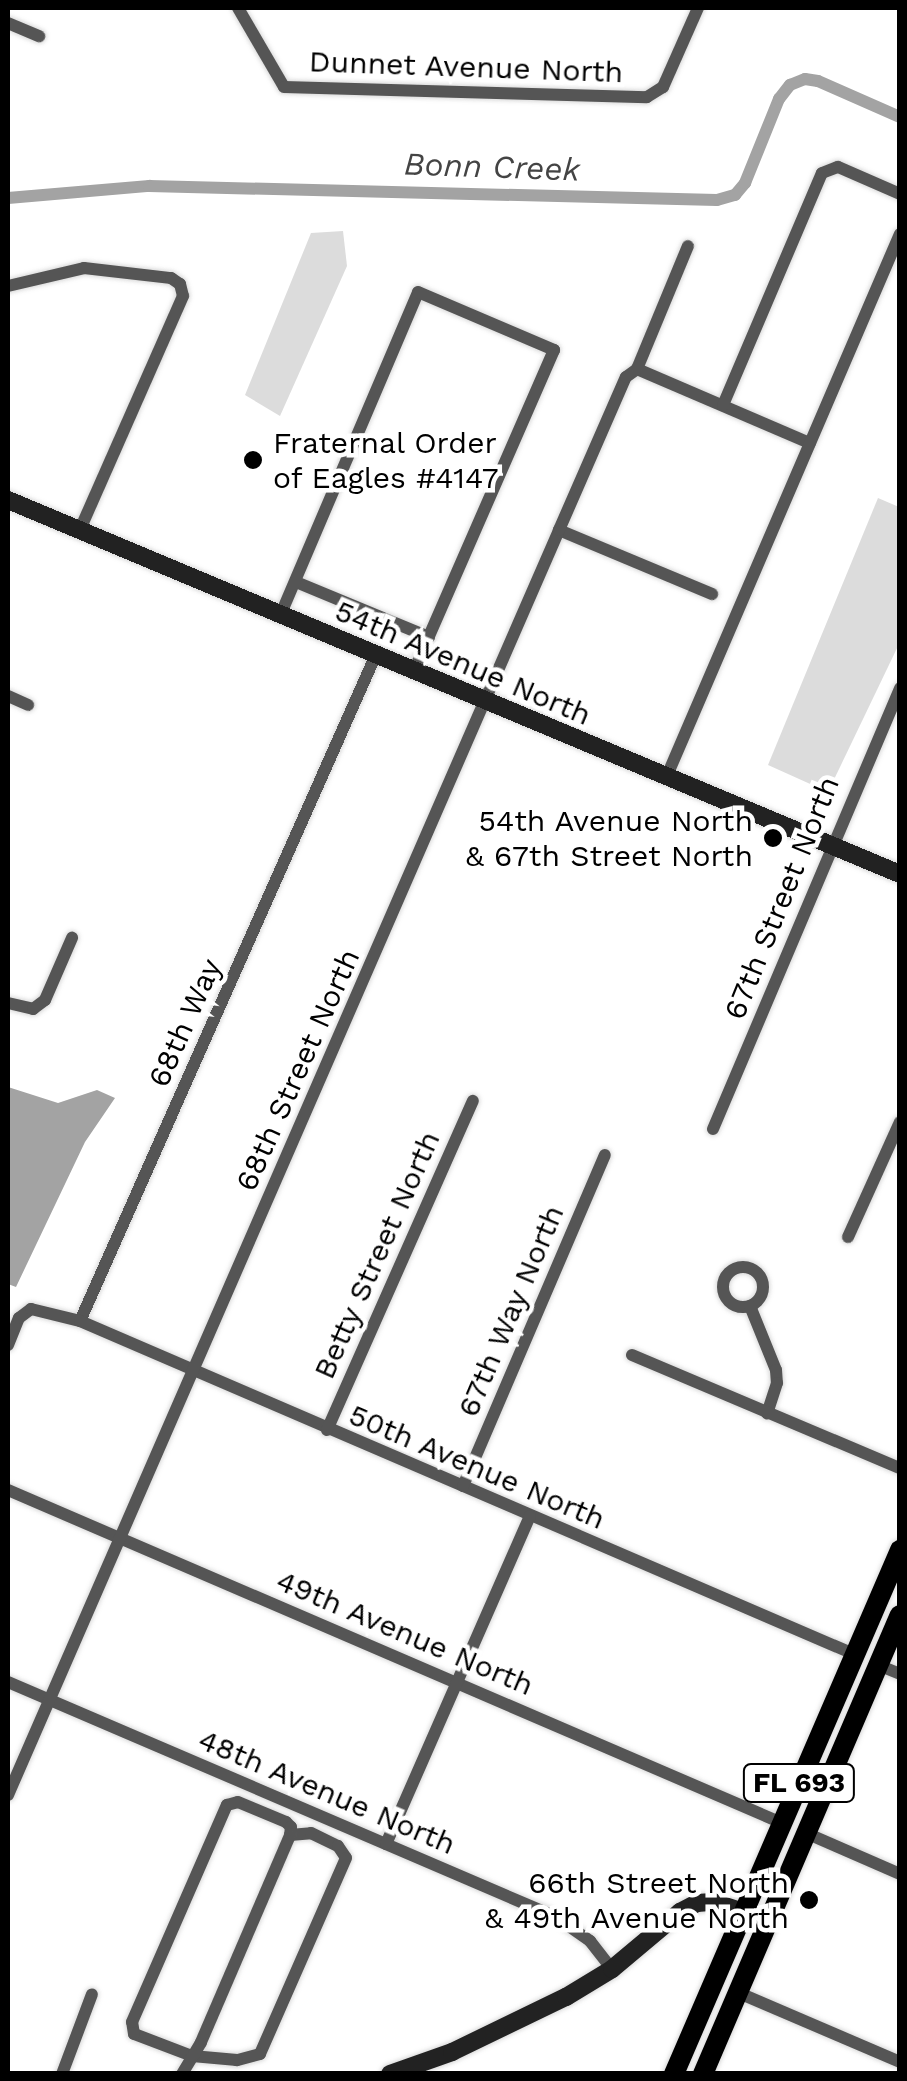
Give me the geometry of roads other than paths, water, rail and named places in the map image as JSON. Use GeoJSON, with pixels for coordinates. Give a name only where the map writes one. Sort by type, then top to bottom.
{"type":"FeatureCollection","features":[{"type":"Feature","properties":{"kind":"main road","name":"54th Avenue North"},"geometry":{"type":"LineString","coordinates":[[8,500],[900,874]]}},
{"type":"Feature","properties":{"kind":"main road","name":"FL 693"},"geometry":{"type":"LineString","coordinates":[[674,2074],[900,1550]]}},
{"type":"Feature","properties":{"kind":"main road"},"geometry":{"type":"LineString","coordinates":[[878,1665],[873,1658],[875,1642],[900,1583]]}},
{"type":"Feature","properties":{"kind":"main road","name":"FL 693"},"geometry":{"type":"LineString","coordinates":[[703,2074],[900,1615]]}},
{"type":"Feature","properties":{"kind":"main road"},"geometry":{"type":"LineString","coordinates":[[837,1762],[834,1736],[858,1680],[860,1662],[856,1655]]}},
{"type":"Feature","properties":{"kind":"main road"},"geometry":{"type":"LineString","coordinates":[[738,1992],[732,1972],[759,1904],[756,1883]]}},
{"type":"Feature","properties":{"kind":"main road"},"geometry":{"type":"LineString","coordinates":[[390,2074],[514,2025],[612,1969],[697,1903],[713,1902],[744,1912]]}},
{"type":"Feature","properties":{"kind":"street","name":"Dunnet Avenue North"},"geometry":{"type":"LineString","coordinates":[[238,8],[284,86],[646,98],[663,87],[698,8]]}},
{"type":"Feature","properties":{"kind":"street"},"geometry":{"type":"LineString","coordinates":[[8,23],[40,36]]}},
{"type":"Feature","properties":{"kind":"street"},"geometry":{"type":"LineString","coordinates":[[723,405],[822,173],[838,167],[900,194]]}},
{"type":"Feature","properties":{"kind":"street"},"geometry":{"type":"LineString","coordinates":[[666,778],[900,234]]}},
{"type":"Feature","properties":{"kind":"street","name":"68th Street North"},"geometry":{"type":"LineString","coordinates":[[8,1795],[626,377],[637,369],[688,246]]}},
{"type":"Feature","properties":{"kind":"street"},"geometry":{"type":"LineString","coordinates":[[8,286],[84,268],[171,278],[180,284],[183,296],[80,530]]}},
{"type":"Feature","properties":{"kind":"street"},"geometry":{"type":"LineString","coordinates":[[280,616],[418,292],[554,350],[413,673]]}},
{"type":"Feature","properties":{"kind":"street"},"geometry":{"type":"LineString","coordinates":[[637,369],[810,443]]}},
{"type":"Feature","properties":{"kind":"street"},"geometry":{"type":"LineString","coordinates":[[559,530],[712,594]]}},
{"type":"Feature","properties":{"kind":"street"},"geometry":{"type":"LineString","coordinates":[[296,582],[429,636]]}},
{"type":"Feature","properties":{"kind":"street","name":"68th Way"},"geometry":{"type":"LineString","coordinates":[[80,1321],[375,657]]}},
{"type":"Feature","properties":{"kind":"street","name":"67th Street North"},"geometry":{"type":"LineString","coordinates":[[713,1128],[830,844],[900,688]]}},
{"type":"Feature","properties":{"kind":"street"},"geometry":{"type":"LineString","coordinates":[[8,696],[28,705]]}},
{"type":"Feature","properties":{"kind":"street"},"geometry":{"type":"LineString","coordinates":[[13,1006],[33,1009],[45,1000],[72,938]]}},
{"type":"Feature","properties":{"kind":"street","name":"Betty Street North"},"geometry":{"type":"LineString","coordinates":[[327,1430],[473,1101]]}},
{"type":"Feature","properties":{"kind":"street"},"geometry":{"type":"LineString","coordinates":[[848,1238],[900,1122]]}},
{"type":"Feature","properties":{"kind":"street","name":"67th Way North"},"geometry":{"type":"LineString","coordinates":[[463,1486],[605,1155]]}},
{"type":"Feature","properties":{"kind":"street"},"geometry":{"type":"LineString","coordinates":[[750,1306],[776,1370],[777,1384],[767,1412]]}},
{"type":"Feature","properties":{"kind":"street"},"geometry":{"type":"LineString","coordinates":[[8,1346],[19,1318],[31,1309],[80,1321]]}},
{"type":"Feature","properties":{"kind":"street","name":"50th Avenue North"},"geometry":{"type":"LineString","coordinates":[[80,1321],[856,1655]]}},
{"type":"Feature","properties":{"kind":"street"},"geometry":{"type":"LineString","coordinates":[[632,1355],[900,1468]]}},
{"type":"Feature","properties":{"kind":"street","name":"49th Avenue North"},"geometry":{"type":"LineString","coordinates":[[8,1490],[782,1823]]}},
{"type":"Feature","properties":{"kind":"street"},"geometry":{"type":"LineString","coordinates":[[386,1844],[530,1516]]}},
{"type":"Feature","properties":{"kind":"street"},"geometry":{"type":"LineString","coordinates":[[878,1665],[900,1674]]}},
{"type":"Feature","properties":{"kind":"street","name":"48th Avenue North"},"geometry":{"type":"LineString","coordinates":[[8,1682],[566,1922],[590,1941],[612,1969]]}},
{"type":"Feature","properties":{"kind":"street"},"geometry":{"type":"LineString","coordinates":[[182,2074],[192,2056],[290,1835],[286,1822],[238,1802],[228,1806],[216,1832],[132,2022],[134,2034],[192,2056],[249,2059],[265,2047],[346,1858],[338,1846],[311,1833],[290,1835]]}},
{"type":"Feature","properties":{"kind":"street"},"geometry":{"type":"LineString","coordinates":[[808,1834],[900,1874]]}},
{"type":"Feature","properties":{"kind":"street"},"geometry":{"type":"LineString","coordinates":[[738,1992],[900,2062]]}},
{"type":"Feature","properties":{"kind":"street"},"geometry":{"type":"LineString","coordinates":[[62,2074],[92,1994]]}},
{"type":"Feature","properties":{"kind":"waterway","name":"Bonn Creek"},"geometry":{"type":"LineString","coordinates":[[8,198],[149,186],[717,200],[735,195],[745,183],[779,99],[790,85],[805,79],[818,81],[900,117]]}},
{"type":"Feature","properties":{"kind":"place","name":"Fraternal Order of Eagles #4147"},"geometry":{"type":"Point","coordinates":[253,460]}},
{"type":"Feature","properties":{"kind":"place","name":"54th Avenue North & 67th Street North"},"geometry":{"type":"Point","coordinates":[773,838]}},
{"type":"Feature","properties":{"kind":"place","name":"66th Street North & 49th Avenue North"},"geometry":{"type":"Point","coordinates":[809,1900]}}]}
